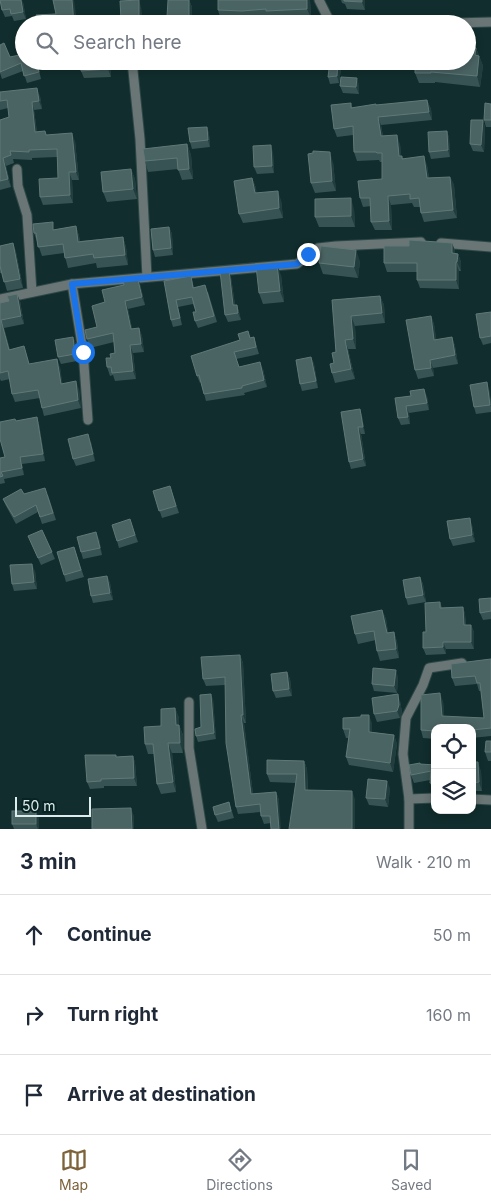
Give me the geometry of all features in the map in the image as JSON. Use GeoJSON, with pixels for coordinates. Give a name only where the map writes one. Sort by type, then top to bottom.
{"type":"FeatureCollection","features":[{"type":"Feature","properties":{"kind":"street"},"geometry":{"type":"LineString","coordinates":[[319,0],[326,15]]}},
{"type":"Feature","properties":{"kind":"street"},"geometry":{"type":"LineString","coordinates":[[476,22],[491,22]]}},
{"type":"Feature","properties":{"kind":"street"},"geometry":{"type":"LineString","coordinates":[[133,70],[140,139],[147,277]]}},
{"type":"Feature","properties":{"kind":"street"},"geometry":{"type":"LineString","coordinates":[[17,170],[18,186],[26,215],[32,292]]}},
{"type":"Feature","properties":{"kind":"street"},"geometry":{"type":"LineString","coordinates":[[0,299],[72,284],[297,264],[318,248],[336,246],[423,242],[491,247]]}},
{"type":"Feature","properties":{"kind":"street"},"geometry":{"type":"LineString","coordinates":[[72,284],[83,352],[88,420]]}},
{"type":"Feature","properties":{"kind":"street"},"geometry":{"type":"LineString","coordinates":[[409,829],[409,799],[403,754],[406,718],[429,668],[473,662]]}},
{"type":"Feature","properties":{"kind":"street"},"geometry":{"type":"LineString","coordinates":[[189,702],[189,748],[202,829]]}},
{"type":"Feature","properties":{"kind":"street"},"geometry":{"type":"LineString","coordinates":[[409,799],[431,798]]}},
{"type":"Feature","properties":{"kind":"street"},"geometry":{"type":"LineString","coordinates":[[476,799],[491,800]]}},
{"type":"Feature","properties":{"kind":"building"},"geometry":{"type":"Polygon","coordinates":[[[0,0],[21,0],[23,12],[11,14],[10,9],[2,10],[0,0]]]}},
{"type":"Feature","properties":{"kind":"building"},"geometry":{"type":"Polygon","coordinates":[[[53,0],[72,0],[73,15],[36,15],[56,14],[53,0]]]}},
{"type":"Feature","properties":{"kind":"building"},"geometry":{"type":"Polygon","coordinates":[[[139,0],[139,15],[121,15],[120,1],[139,0]]]}},
{"type":"Feature","properties":{"kind":"building"},"geometry":{"type":"Polygon","coordinates":[[[168,0],[189,0],[189,15],[167,15],[168,0]]]}},
{"type":"Feature","properties":{"kind":"building"},"geometry":{"type":"Polygon","coordinates":[[[218,0],[307,0],[307,9],[266,11],[266,9],[218,10],[218,0]]]}},
{"type":"Feature","properties":{"kind":"building"},"geometry":{"type":"Polygon","coordinates":[[[362,0],[362,2],[344,1],[362,0]]]}},
{"type":"Feature","properties":{"kind":"building"},"geometry":{"type":"Polygon","coordinates":[[[4,43],[10,57],[15,56],[15,66],[0,72],[0,45],[4,43]]]}},
{"type":"Feature","properties":{"kind":"building"},"geometry":{"type":"Polygon","coordinates":[[[476,55],[479,56],[477,76],[431,72],[415,73],[415,70],[476,70],[476,55]]]}},
{"type":"Feature","properties":{"kind":"building"},"geometry":{"type":"Polygon","coordinates":[[[23,70],[38,70],[39,72],[24,76],[23,70]]]}},
{"type":"Feature","properties":{"kind":"building"},"geometry":{"type":"Polygon","coordinates":[[[329,70],[337,70],[337,76],[328,77],[329,70]]]}},
{"type":"Feature","properties":{"kind":"building"},"geometry":{"type":"Polygon","coordinates":[[[341,77],[357,78],[356,87],[340,86],[341,77]]]}},
{"type":"Feature","properties":{"kind":"building"},"geometry":{"type":"Polygon","coordinates":[[[37,88],[39,101],[32,102],[35,132],[45,131],[46,135],[72,133],[76,172],[69,172],[70,195],[40,197],[39,179],[58,178],[57,149],[29,150],[29,152],[10,151],[11,155],[3,158],[8,179],[0,181],[0,120],[9,117],[7,100],[0,101],[0,92],[37,88]]]}},
{"type":"Feature","properties":{"kind":"building"},"geometry":{"type":"Polygon","coordinates":[[[427,100],[429,112],[378,117],[381,136],[397,135],[399,156],[402,156],[402,159],[424,156],[427,178],[450,177],[453,210],[421,213],[419,198],[410,199],[410,194],[388,196],[389,221],[371,222],[370,198],[360,198],[358,181],[382,179],[382,153],[354,152],[353,126],[334,129],[331,105],[351,103],[351,108],[427,100]]]}},
{"type":"Feature","properties":{"kind":"building"},"geometry":{"type":"Polygon","coordinates":[[[485,103],[491,104],[491,120],[484,120],[485,103]]]}},
{"type":"Feature","properties":{"kind":"building"},"geometry":{"type":"Polygon","coordinates":[[[471,120],[483,120],[481,145],[470,144],[471,120]]]}},
{"type":"Feature","properties":{"kind":"building"},"geometry":{"type":"Polygon","coordinates":[[[207,127],[208,140],[190,142],[188,128],[207,127]]]}},
{"type":"Feature","properties":{"kind":"building"},"geometry":{"type":"Polygon","coordinates":[[[447,131],[448,150],[429,152],[428,132],[447,131]]]}},
{"type":"Feature","properties":{"kind":"building"},"geometry":{"type":"Polygon","coordinates":[[[187,144],[189,169],[178,170],[177,158],[145,161],[143,149],[187,144]]]}},
{"type":"Feature","properties":{"kind":"building"},"geometry":{"type":"Polygon","coordinates":[[[271,145],[272,166],[254,167],[253,146],[271,145]]]}},
{"type":"Feature","properties":{"kind":"building"},"geometry":{"type":"Polygon","coordinates":[[[313,151],[330,152],[332,181],[311,183],[308,154],[313,153],[313,151]]]}},
{"type":"Feature","properties":{"kind":"building"},"geometry":{"type":"Polygon","coordinates":[[[131,169],[133,189],[103,192],[101,172],[131,169]]]}},
{"type":"Feature","properties":{"kind":"building"},"geometry":{"type":"Polygon","coordinates":[[[252,178],[255,193],[278,191],[279,208],[239,214],[234,181],[252,178]]]}},
{"type":"Feature","properties":{"kind":"building"},"geometry":{"type":"Polygon","coordinates":[[[351,198],[351,216],[315,217],[315,199],[351,198]]]}},
{"type":"Feature","properties":{"kind":"building"},"geometry":{"type":"Polygon","coordinates":[[[53,222],[53,230],[76,226],[78,242],[123,237],[125,255],[94,258],[93,254],[65,258],[63,244],[38,247],[33,224],[53,222]]]}},
{"type":"Feature","properties":{"kind":"building"},"geometry":{"type":"Polygon","coordinates":[[[169,227],[171,248],[153,250],[151,229],[169,227]]]}},
{"type":"Feature","properties":{"kind":"building"},"geometry":{"type":"Polygon","coordinates":[[[409,240],[452,243],[452,253],[458,254],[456,280],[417,280],[417,263],[384,263],[384,246],[409,246],[409,240]]]}},
{"type":"Feature","properties":{"kind":"building"},"geometry":{"type":"Polygon","coordinates":[[[13,243],[20,279],[4,282],[0,266],[0,246],[13,243]]]}},
{"type":"Feature","properties":{"kind":"building"},"geometry":{"type":"Polygon","coordinates":[[[321,246],[356,250],[354,267],[319,263],[321,246]]]}},
{"type":"Feature","properties":{"kind":"building"},"geometry":{"type":"Polygon","coordinates":[[[277,264],[280,291],[259,293],[256,266],[277,264]]]}},
{"type":"Feature","properties":{"kind":"building"},"geometry":{"type":"Polygon","coordinates":[[[229,270],[233,305],[237,305],[238,313],[225,315],[220,271],[229,270]]]}},
{"type":"Feature","properties":{"kind":"building"},"geometry":{"type":"Polygon","coordinates":[[[137,276],[142,297],[125,301],[131,329],[139,328],[141,344],[130,345],[133,371],[112,373],[111,367],[107,367],[106,358],[111,358],[110,354],[115,353],[113,333],[87,339],[85,330],[97,327],[92,306],[105,302],[102,290],[124,285],[123,280],[137,276]]]}},
{"type":"Feature","properties":{"kind":"building"},"geometry":{"type":"Polygon","coordinates":[[[191,276],[193,288],[205,285],[214,316],[195,321],[193,312],[196,312],[192,297],[176,300],[180,318],[171,320],[164,281],[191,276]]]}},
{"type":"Feature","properties":{"kind":"building"},"geometry":{"type":"Polygon","coordinates":[[[17,294],[21,316],[1,320],[9,350],[24,346],[29,364],[57,359],[61,384],[76,381],[78,400],[42,408],[38,390],[12,394],[8,371],[0,373],[0,303],[9,301],[7,296],[17,294]]]}},
{"type":"Feature","properties":{"kind":"building"},"geometry":{"type":"Polygon","coordinates":[[[380,296],[382,313],[351,316],[353,339],[345,340],[351,369],[332,373],[330,364],[334,363],[332,353],[336,352],[332,300],[380,296]]]}},
{"type":"Feature","properties":{"kind":"building"},"geometry":{"type":"Polygon","coordinates":[[[491,312],[491,336],[480,338],[476,314],[491,312]]]}},
{"type":"Feature","properties":{"kind":"building"},"geometry":{"type":"Polygon","coordinates":[[[431,316],[434,340],[452,337],[455,355],[430,360],[431,368],[415,370],[406,320],[431,316]]]}},
{"type":"Feature","properties":{"kind":"building"},"geometry":{"type":"Polygon","coordinates":[[[248,331],[250,338],[254,337],[256,347],[234,352],[239,367],[260,362],[264,380],[242,386],[242,388],[204,394],[191,356],[240,340],[238,334],[248,331]]]}},
{"type":"Feature","properties":{"kind":"building"},"geometry":{"type":"Polygon","coordinates":[[[73,337],[75,354],[58,357],[55,340],[73,337]]]}},
{"type":"Feature","properties":{"kind":"building"},"geometry":{"type":"Polygon","coordinates":[[[311,357],[316,381],[300,384],[296,360],[311,357]]]}},
{"type":"Feature","properties":{"kind":"building"},"geometry":{"type":"Polygon","coordinates":[[[487,382],[490,405],[474,407],[470,385],[487,382]]]}},
{"type":"Feature","properties":{"kind":"building"},"geometry":{"type":"Polygon","coordinates":[[[424,389],[427,403],[406,406],[408,417],[398,418],[395,398],[411,396],[410,391],[424,389]]]}},
{"type":"Feature","properties":{"kind":"building"},"geometry":{"type":"Polygon","coordinates":[[[360,409],[363,427],[358,427],[363,459],[349,462],[341,412],[360,409]]]}},
{"type":"Feature","properties":{"kind":"building"},"geometry":{"type":"Polygon","coordinates":[[[37,417],[43,454],[20,457],[22,468],[1,472],[3,476],[0,477],[0,458],[5,457],[0,439],[0,422],[37,417]]]}},
{"type":"Feature","properties":{"kind":"building"},"geometry":{"type":"Polygon","coordinates":[[[88,434],[93,454],[73,459],[68,439],[88,434]]]}},
{"type":"Feature","properties":{"kind":"building"},"geometry":{"type":"Polygon","coordinates":[[[170,486],[176,506],[159,511],[153,491],[170,486]]]}},
{"type":"Feature","properties":{"kind":"building"},"geometry":{"type":"Polygon","coordinates":[[[45,488],[53,513],[40,517],[36,505],[14,517],[3,499],[21,489],[24,494],[45,488]]]}},
{"type":"Feature","properties":{"kind":"building"},"geometry":{"type":"Polygon","coordinates":[[[470,518],[472,535],[450,539],[447,521],[470,518]]]}},
{"type":"Feature","properties":{"kind":"building"},"geometry":{"type":"Polygon","coordinates":[[[130,519],[135,535],[117,541],[112,525],[130,519]]]}},
{"type":"Feature","properties":{"kind":"building"},"geometry":{"type":"Polygon","coordinates":[[[42,530],[52,552],[38,558],[28,536],[42,530]]]}},
{"type":"Feature","properties":{"kind":"building"},"geometry":{"type":"Polygon","coordinates":[[[96,532],[100,548],[81,552],[77,537],[96,532]]]}},
{"type":"Feature","properties":{"kind":"building"},"geometry":{"type":"Polygon","coordinates":[[[74,547],[81,570],[64,575],[57,552],[74,547]]]}},
{"type":"Feature","properties":{"kind":"building"},"geometry":{"type":"Polygon","coordinates":[[[32,564],[34,582],[12,584],[10,565],[32,564]]]}},
{"type":"Feature","properties":{"kind":"building"},"geometry":{"type":"Polygon","coordinates":[[[107,576],[110,593],[91,596],[88,579],[107,576]]]}},
{"type":"Feature","properties":{"kind":"building"},"geometry":{"type":"Polygon","coordinates":[[[420,577],[423,595],[406,598],[403,580],[420,577]]]}},
{"type":"Feature","properties":{"kind":"building"},"geometry":{"type":"Polygon","coordinates":[[[491,598],[491,611],[480,613],[479,599],[491,598]]]}},
{"type":"Feature","properties":{"kind":"building"},"geometry":{"type":"Polygon","coordinates":[[[440,602],[440,608],[463,607],[464,625],[471,625],[471,642],[443,642],[443,647],[423,648],[423,632],[426,632],[425,603],[440,602]]]}},
{"type":"Feature","properties":{"kind":"building"},"geometry":{"type":"Polygon","coordinates":[[[382,610],[387,633],[394,632],[396,649],[377,651],[374,631],[355,634],[351,616],[382,610]]]}},
{"type":"Feature","properties":{"kind":"building"},"geometry":{"type":"Polygon","coordinates":[[[240,655],[243,715],[241,715],[251,794],[276,792],[279,829],[271,829],[270,816],[261,816],[260,804],[236,807],[226,743],[225,677],[203,679],[201,657],[240,655]]]}},
{"type":"Feature","properties":{"kind":"building"},"geometry":{"type":"Polygon","coordinates":[[[491,659],[491,728],[476,730],[476,724],[431,724],[431,731],[421,730],[421,695],[440,693],[442,716],[484,718],[480,683],[477,683],[475,676],[452,678],[451,664],[491,659]]]}},
{"type":"Feature","properties":{"kind":"building"},"geometry":{"type":"Polygon","coordinates":[[[373,668],[396,670],[394,686],[372,684],[373,668]]]}},
{"type":"Feature","properties":{"kind":"building"},"geometry":{"type":"Polygon","coordinates":[[[287,672],[289,689],[273,691],[271,674],[287,672]]]}},
{"type":"Feature","properties":{"kind":"building"},"geometry":{"type":"Polygon","coordinates":[[[211,694],[214,733],[196,736],[195,729],[201,727],[200,695],[211,694]]]}},
{"type":"Feature","properties":{"kind":"building"},"geometry":{"type":"Polygon","coordinates":[[[398,694],[399,705],[397,711],[374,714],[372,698],[398,694]]]}},
{"type":"Feature","properties":{"kind":"building"},"geometry":{"type":"Polygon","coordinates":[[[175,708],[176,725],[179,725],[180,743],[168,743],[173,782],[157,784],[153,744],[145,744],[144,727],[161,726],[161,709],[175,708]]]}},
{"type":"Feature","properties":{"kind":"building"},"geometry":{"type":"Polygon","coordinates":[[[361,715],[369,715],[369,732],[394,735],[390,763],[346,757],[350,729],[343,729],[343,718],[361,717],[361,715]]]}},
{"type":"Feature","properties":{"kind":"building"},"geometry":{"type":"Polygon","coordinates":[[[486,741],[491,741],[491,752],[485,752],[486,741]]]}},
{"type":"Feature","properties":{"kind":"building"},"geometry":{"type":"Polygon","coordinates":[[[85,755],[133,756],[134,778],[101,779],[101,781],[87,782],[85,755]]]}},
{"type":"Feature","properties":{"kind":"building"},"geometry":{"type":"Polygon","coordinates":[[[267,760],[304,761],[305,790],[352,791],[352,829],[289,829],[297,774],[267,774],[267,760]]]}},
{"type":"Feature","properties":{"kind":"building"},"geometry":{"type":"Polygon","coordinates":[[[476,762],[478,762],[479,782],[476,782],[476,762]]]}},
{"type":"Feature","properties":{"kind":"building"},"geometry":{"type":"Polygon","coordinates":[[[420,763],[431,765],[431,771],[411,775],[409,765],[420,763]]]}},
{"type":"Feature","properties":{"kind":"building"},"geometry":{"type":"Polygon","coordinates":[[[368,779],[387,781],[385,799],[366,798],[368,779]]]}},
{"type":"Feature","properties":{"kind":"building"},"geometry":{"type":"Polygon","coordinates":[[[229,802],[231,811],[215,815],[213,807],[229,802]]]}},
{"type":"Feature","properties":{"kind":"building"},"geometry":{"type":"Polygon","coordinates":[[[131,808],[132,829],[92,829],[92,809],[131,808]]]}},
{"type":"Feature","properties":{"kind":"building"},"geometry":{"type":"Polygon","coordinates":[[[12,811],[36,811],[36,824],[12,824],[12,811]]]}},
{"type":"Feature","properties":{"kind":"route"},"geometry":{"type":"LineString","coordinates":[[83,352],[72,284],[297,264],[308,254]]}}]}
